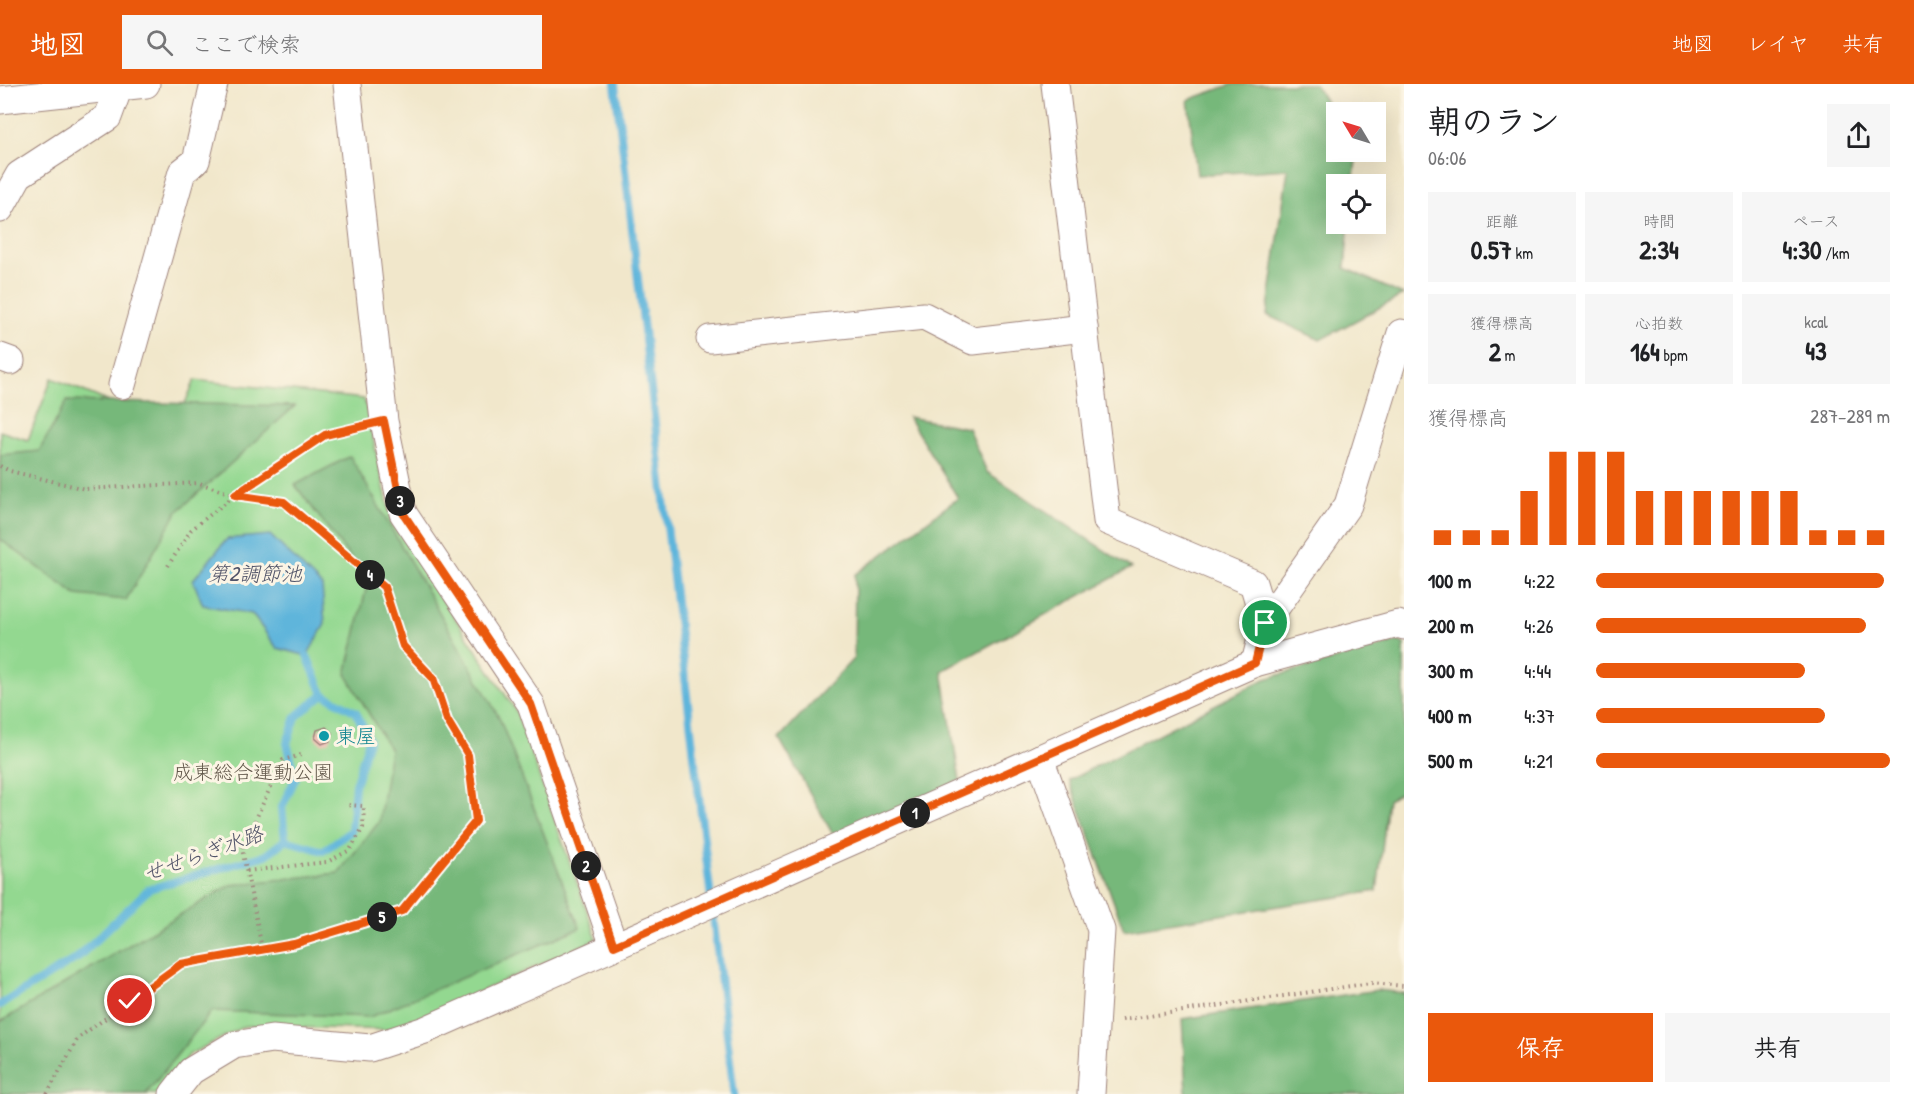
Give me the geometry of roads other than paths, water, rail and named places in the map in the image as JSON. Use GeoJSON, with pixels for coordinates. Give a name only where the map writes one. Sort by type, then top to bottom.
{"type":"FeatureCollection","features":[{"type":"Feature","properties":{"kind":"street"},"geometry":{"type":"LineString","coordinates":[[0,100],[146,84]]}},
{"type":"Feature","properties":{"kind":"street"},"geometry":{"type":"LineString","coordinates":[[122,385],[182,172],[196,161],[214,84]]}},
{"type":"Feature","properties":{"kind":"street"},"geometry":{"type":"LineString","coordinates":[[347,84],[384,421],[403,513],[531,704],[614,946]]}},
{"type":"Feature","properties":{"kind":"street"},"geometry":{"type":"LineString","coordinates":[[1055,84],[1107,521],[1253,583],[1265,623]]}},
{"type":"Feature","properties":{"kind":"street"},"geometry":{"type":"LineString","coordinates":[[0,209],[19,175],[108,117],[119,87]]}},
{"type":"Feature","properties":{"kind":"street"},"geometry":{"type":"LineString","coordinates":[[710,339],[924,316],[973,341],[1084,328]]}},
{"type":"Feature","properties":{"kind":"street"},"geometry":{"type":"LineString","coordinates":[[1255,663],[1265,623],[1348,505],[1401,333]]}},
{"type":"Feature","properties":{"kind":"street"},"geometry":{"type":"LineString","coordinates":[[173,1094],[191,1071],[234,1045],[272,1039],[370,1048],[425,1030],[1255,663],[1402,623]]}},
{"type":"Feature","properties":{"kind":"street"},"geometry":{"type":"LineString","coordinates":[[1040,758],[1101,930],[1090,1094]]}},
{"type":"Feature","properties":{"kind":"water","name":"第2調節池"},"geometry":{"type":"Polygon","coordinates":[[[270,535],[322,586],[325,624],[307,656],[277,648],[252,614],[203,605],[193,580],[227,539],[270,535]]]}},
{"type":"Feature","properties":{"kind":"waterway"},"geometry":{"type":"LineString","coordinates":[[615,84],[734,1094]]}},
{"type":"Feature","properties":{"kind":"waterway","name":"せせらぎ水路"},"geometry":{"type":"LineString","coordinates":[[0,1005],[77,958],[149,889],[266,855],[285,840],[282,807],[296,777],[287,743],[296,717],[323,694],[307,656]]}},
{"type":"Feature","properties":{"kind":"waterway"},"geometry":{"type":"LineString","coordinates":[[285,840],[323,851],[351,831],[355,785],[369,740],[356,712],[323,694]]}},
{"type":"Feature","properties":{"kind":"place","name":"東屋"},"geometry":{"type":"Point","coordinates":[324,736]}},
{"type":"Feature","properties":{"kind":"park label","name":"成東総合運動公園"},"geometry":{"type":"Point","coordinates":[253,772]}}]}
